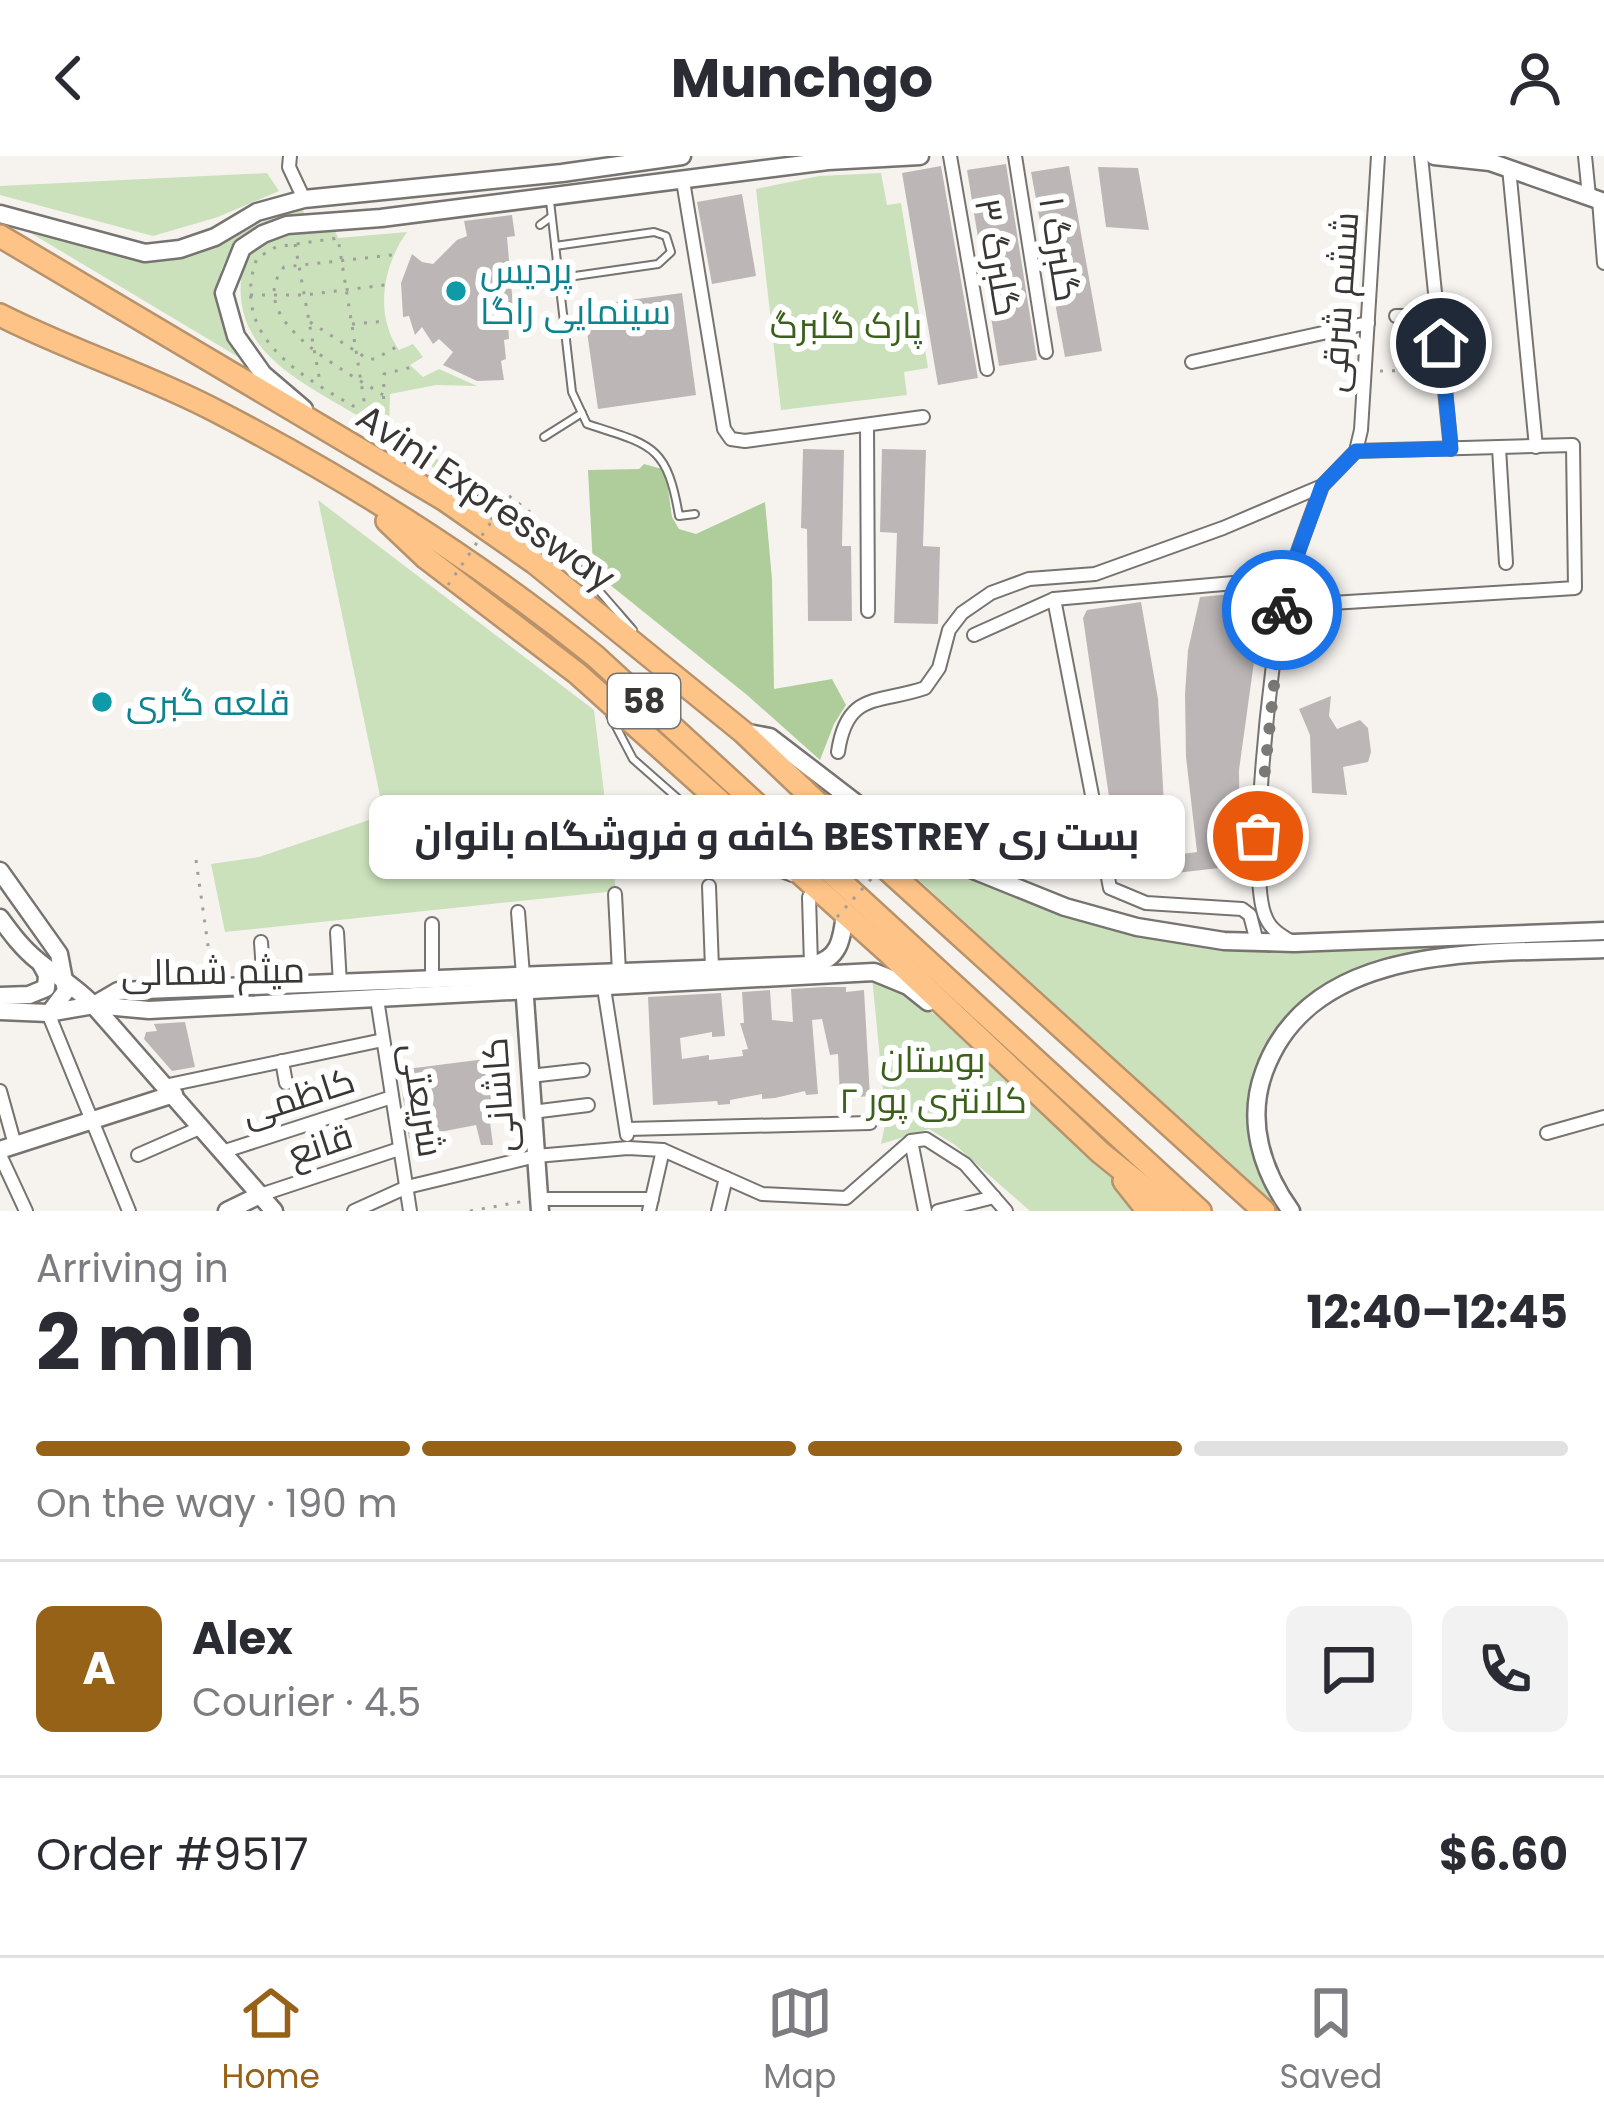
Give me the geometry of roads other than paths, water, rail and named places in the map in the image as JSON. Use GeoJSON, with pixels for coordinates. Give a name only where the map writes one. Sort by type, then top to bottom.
{"type":"FeatureCollection","features":[{"type":"Feature","properties":{"kind":"highway","name":"Avini Expressway"},"geometry":{"type":"LineString","coordinates":[[0,236],[333,432],[535,563],[742,732],[1264,1211]]}},
{"type":"Feature","properties":{"kind":"highway","name":"Avini Expressway"},"geometry":{"type":"LineString","coordinates":[[0,315],[215,410],[513,590],[595,656],[1200,1211]]}},
{"type":"Feature","properties":{"kind":"highway"},"geometry":{"type":"LineString","coordinates":[[351,488],[426,558],[578,674],[1101,1153],[1173,1211]]}},
{"type":"Feature","properties":{"kind":"highway"},"geometry":{"type":"LineString","coordinates":[[1101,1153],[1148,1211]]}},
{"type":"Feature","properties":{"kind":"main road"},"geometry":{"type":"LineString","coordinates":[[0,214],[145,253],[180,249],[215,237],[257,212],[313,199],[682,156]]}},
{"type":"Feature","properties":{"kind":"main road"},"geometry":{"type":"LineString","coordinates":[[333,432],[263,374],[236,336],[224,293],[242,248],[263,234],[287,226],[683,181],[766,163],[920,156]]}},
{"type":"Feature","properties":{"kind":"main road"},"geometry":{"type":"LineString","coordinates":[[1434,156],[1490,159],[1597,200]]}},
{"type":"Feature","properties":{"kind":"main road"},"geometry":{"type":"LineString","coordinates":[[313,199],[322,223]]}},
{"type":"Feature","properties":{"kind":"main road"},"geometry":{"type":"LineString","coordinates":[[742,732],[770,736],[873,816],[997,882],[1137,927],[1224,941],[1604,949]]}},
{"type":"Feature","properties":{"kind":"main road"},"geometry":{"type":"LineString","coordinates":[[0,871],[59,954],[66,979],[62,999],[48,1012]]}},
{"type":"Feature","properties":{"kind":"main road"},"geometry":{"type":"LineString","coordinates":[[811,964],[833,957],[839,946],[841,916]]}},
{"type":"Feature","properties":{"kind":"main road"},"geometry":{"type":"LineString","coordinates":[[0,918],[40,964],[66,979],[94,1006],[274,1211]]}},
{"type":"Feature","properties":{"kind":"main road"},"geometry":{"type":"LineString","coordinates":[[1291,1211],[1265,1166],[1256,1113],[1260,1083],[1279,1039],[1313,1000],[1341,985],[1458,947],[1604,931]]}},
{"type":"Feature","properties":{"kind":"main road"},"geometry":{"type":"LineString","coordinates":[[0,996],[29,995],[46,988],[47,975],[40,964]]}},
{"type":"Feature","properties":{"kind":"main road","name":"میثم شمالی"},"geometry":{"type":"LineString","coordinates":[[94,1006],[149,1010],[377,999],[619,972],[811,964]]}},
{"type":"Feature","properties":{"kind":"main road","name":"میثم شمالی"},"geometry":{"type":"LineString","coordinates":[[94,1006],[118,991],[432,978],[604,988],[874,972],[908,986],[964,1025]]}},
{"type":"Feature","properties":{"kind":"main road","name":"کاشانی"},"geometry":{"type":"LineString","coordinates":[[524,984],[539,1205]]}},
{"type":"Feature","properties":{"kind":"main road"},"geometry":{"type":"LineString","coordinates":[[0,1011],[94,1006]]}},
{"type":"Feature","properties":{"kind":"main road"},"geometry":{"type":"LineString","coordinates":[[125,1046],[122,1030],[127,1020],[149,1010]]}},
{"type":"Feature","properties":{"kind":"main road"},"geometry":{"type":"LineString","coordinates":[[5,1150],[169,1090]]}},
{"type":"Feature","properties":{"kind":"main road"},"geometry":{"type":"LineString","coordinates":[[227,1211],[260,1195]]}},
{"type":"Feature","properties":{"kind":"street"},"geometry":{"type":"LineString","coordinates":[[290,156],[289,167],[313,199]]}},
{"type":"Feature","properties":{"kind":"street","name":"گلبرگ ۳"},"geometry":{"type":"LineString","coordinates":[[950,156],[987,369]]}},
{"type":"Feature","properties":{"kind":"street","name":"گلبرگ ۱"},"geometry":{"type":"LineString","coordinates":[[1015,156],[1046,352]]}},
{"type":"Feature","properties":{"kind":"street","name":"ششم شرقی"},"geometry":{"type":"LineString","coordinates":[[1356,451],[1378,156]]}},
{"type":"Feature","properties":{"kind":"street"},"geometry":{"type":"LineString","coordinates":[[1420,156],[1451,449]]}},
{"type":"Feature","properties":{"kind":"street"},"geometry":{"type":"LineString","coordinates":[[1585,156],[1597,200],[1604,263]]}},
{"type":"Feature","properties":{"kind":"street"},"geometry":{"type":"LineString","coordinates":[[1509,168],[1536,447]]}},
{"type":"Feature","properties":{"kind":"street"},"geometry":{"type":"LineString","coordinates":[[683,181],[724,429],[731,439],[923,417]]}},
{"type":"Feature","properties":{"kind":"street"},"geometry":{"type":"LineString","coordinates":[[1396,316],[1438,316]]}},
{"type":"Feature","properties":{"kind":"street"},"geometry":{"type":"LineString","coordinates":[[1192,362],[1368,323]]}},
{"type":"Feature","properties":{"kind":"street"},"geometry":{"type":"LineString","coordinates":[[867,425],[868,611]]}},
{"type":"Feature","properties":{"kind":"street"},"geometry":{"type":"LineString","coordinates":[[838,752],[841,732],[856,708],[909,694],[933,681],[949,630],[962,613],[991,593],[1029,579],[1095,574],[1125,565],[1322,486],[1356,451],[1573,445],[1575,588],[1282,606]]}},
{"type":"Feature","properties":{"kind":"street"},"geometry":{"type":"LineString","coordinates":[[1499,448],[1506,563]]}},
{"type":"Feature","properties":{"kind":"street"},"geometry":{"type":"LineString","coordinates":[[1294,943],[1275,932],[1265,917],[1258,856],[1282,606],[1322,486]]}},
{"type":"Feature","properties":{"kind":"street"},"geometry":{"type":"LineString","coordinates":[[974,635],[1054,599],[1290,578]]}},
{"type":"Feature","properties":{"kind":"street"},"geometry":{"type":"LineString","coordinates":[[1054,599],[1111,888],[1146,903],[1242,909],[1250,915],[1257,942]]}},
{"type":"Feature","properties":{"kind":"street"},"geometry":{"type":"LineString","coordinates":[[709,886],[712,968]]}},
{"type":"Feature","properties":{"kind":"street"},"geometry":{"type":"LineString","coordinates":[[811,891],[811,964]]}},
{"type":"Feature","properties":{"kind":"street"},"geometry":{"type":"LineString","coordinates":[[615,894],[619,972]]}},
{"type":"Feature","properties":{"kind":"street"},"geometry":{"type":"LineString","coordinates":[[518,913],[524,984]]}},
{"type":"Feature","properties":{"kind":"street"},"geometry":{"type":"LineString","coordinates":[[432,978],[433,924]]}},
{"type":"Feature","properties":{"kind":"street"},"geometry":{"type":"LineString","coordinates":[[338,932],[340,983]]}},
{"type":"Feature","properties":{"kind":"street"},"geometry":{"type":"LineString","coordinates":[[261,942],[264,986]]}},
{"type":"Feature","properties":{"kind":"street"},"geometry":{"type":"LineString","coordinates":[[604,988],[628,1148]]}},
{"type":"Feature","properties":{"kind":"street","name":"شریعتی"},"geometry":{"type":"LineString","coordinates":[[377,999],[410,1211]]}},
{"type":"Feature","properties":{"kind":"street"},"geometry":{"type":"LineString","coordinates":[[48,1012],[128,1211]]}},
{"type":"Feature","properties":{"kind":"street"},"geometry":{"type":"LineString","coordinates":[[169,1090],[383,1040]]}},
{"type":"Feature","properties":{"kind":"street"},"geometry":{"type":"LineString","coordinates":[[282,1061],[286,1083]]}},
{"type":"Feature","properties":{"kind":"street"},"geometry":{"type":"LineString","coordinates":[[252,1068],[256,1085]]}},
{"type":"Feature","properties":{"kind":"street"},"geometry":{"type":"LineString","coordinates":[[530,1076],[583,1070]]}},
{"type":"Feature","properties":{"kind":"street"},"geometry":{"type":"LineString","coordinates":[[0,1091],[5,1150],[26,1211]]}},
{"type":"Feature","properties":{"kind":"street","name":"کاظمی"},"geometry":{"type":"LineString","coordinates":[[222,1152],[392,1097]]}},
{"type":"Feature","properties":{"kind":"street"},"geometry":{"type":"LineString","coordinates":[[532,1112],[588,1105]]}},
{"type":"Feature","properties":{"kind":"street"},"geometry":{"type":"LineString","coordinates":[[1547,1133],[1604,1117]]}},
{"type":"Feature","properties":{"kind":"street"},"geometry":{"type":"LineString","coordinates":[[627,1129],[870,1123]]}},
{"type":"Feature","properties":{"kind":"street"},"geometry":{"type":"LineString","coordinates":[[138,1155],[202,1127]]}},
{"type":"Feature","properties":{"kind":"street"},"geometry":{"type":"LineString","coordinates":[[354,1211],[407,1187],[536,1156],[628,1148],[663,1150],[762,1194],[847,1204],[911,1142],[926,1138],[947,1149],[1006,1211]]}},
{"type":"Feature","properties":{"kind":"street"},"geometry":{"type":"LineString","coordinates":[[911,1142],[926,1211]]}},
{"type":"Feature","properties":{"kind":"street","name":"قانع"},"geometry":{"type":"LineString","coordinates":[[260,1195],[399,1149]]}},
{"type":"Feature","properties":{"kind":"street"},"geometry":{"type":"LineString","coordinates":[[539,1205],[650,1205],[663,1150]]}},
{"type":"Feature","properties":{"kind":"street"},"geometry":{"type":"LineString","coordinates":[[718,1211],[725,1178]]}},
{"type":"Feature","properties":{"kind":"street"},"geometry":{"type":"LineString","coordinates":[[787,1195],[788,1211]]}},
{"type":"Feature","properties":{"kind":"street"},"geometry":{"type":"LineString","coordinates":[[938,1211],[994,1197]]}},
{"type":"Feature","properties":{"kind":"lane"},"geometry":{"type":"LineString","coordinates":[[550,197],[572,392],[587,424],[658,452],[673,480],[680,516],[695,514]]}},
{"type":"Feature","properties":{"kind":"lane"},"geometry":{"type":"LineString","coordinates":[[540,225],[551,217]]}},
{"type":"Feature","properties":{"kind":"lane"},"geometry":{"type":"LineString","coordinates":[[555,246],[654,232],[670,243],[670,252],[658,264],[561,278]]}},
{"type":"Feature","properties":{"kind":"lane"},"geometry":{"type":"LineString","coordinates":[[544,437],[582,413]]}},
{"type":"Feature","properties":{"kind":"water"},"geometry":{"type":"Polygon","coordinates":[[[474,805],[499,816],[510,841],[499,866],[474,877],[449,866],[438,841],[449,816],[474,805]]]}},
{"type":"Feature","properties":{"kind":"place","name":"پردیس سینمایی راگا"},"geometry":{"type":"Point","coordinates":[456,291]}},
{"type":"Feature","properties":{"kind":"place","name":"قلعه گبری"},"geometry":{"type":"Point","coordinates":[102,702]}},
{"type":"Feature","properties":{"kind":"place","name":"کافه و فروشگاه بانوان BESTREY بست ری"},"geometry":{"type":"Point","coordinates":[1258,836]}},
{"type":"Feature","properties":{"kind":"park label","name":"پارک گلبرگ"},"geometry":{"type":"Point","coordinates":[846,325]}},
{"type":"Feature","properties":{"kind":"park label","name":"بوستان کلانتری پور ۲"},"geometry":{"type":"Point","coordinates":[933,1080]}}]}
